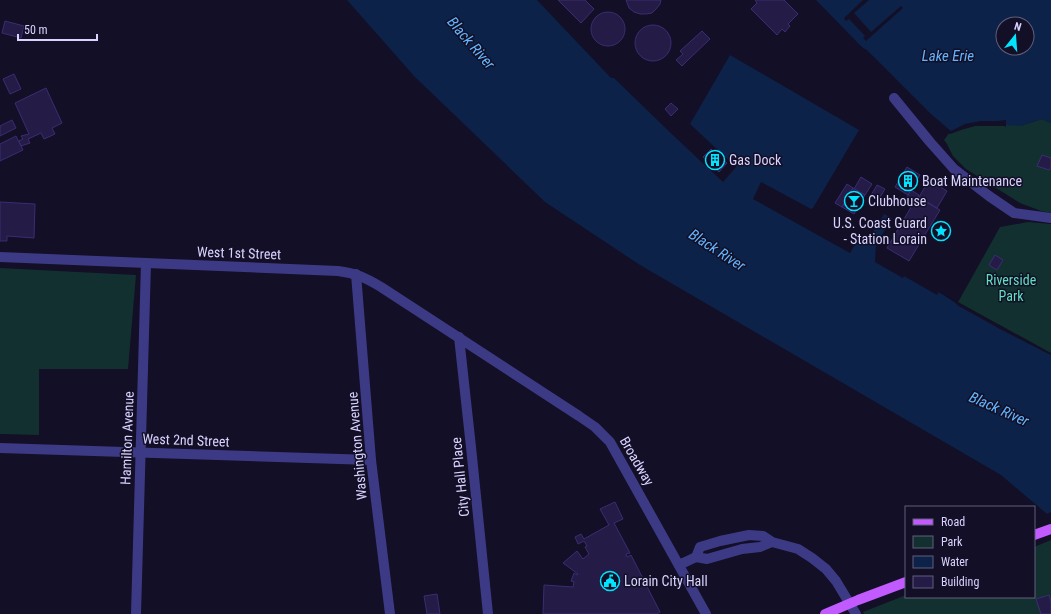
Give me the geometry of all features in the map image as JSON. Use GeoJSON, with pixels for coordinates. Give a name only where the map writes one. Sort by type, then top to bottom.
{"type":"FeatureCollection","features":[{"type":"Feature","properties":{"kind":"main road"},"geometry":{"type":"LineString","coordinates":[[1035,535],[1051,529]]}},
{"type":"Feature","properties":{"kind":"main road"},"geometry":{"type":"LineString","coordinates":[[825,614],[905,582]]}},
{"type":"Feature","properties":{"kind":"street"},"geometry":{"type":"LineString","coordinates":[[894,98],[954,169],[1014,213],[1051,218]]}},
{"type":"Feature","properties":{"kind":"street","name":"West 1st Street"},"geometry":{"type":"LineString","coordinates":[[0,257],[338,271],[356,274],[381,287],[459,337]]}},
{"type":"Feature","properties":{"kind":"street","name":"Hamilton Avenue"},"geometry":{"type":"LineString","coordinates":[[136,614],[146,263]]}},
{"type":"Feature","properties":{"kind":"street","name":"Washington Avenue"},"geometry":{"type":"LineString","coordinates":[[356,274],[371,460],[390,614]]}},
{"type":"Feature","properties":{"kind":"street","name":"Broadway"},"geometry":{"type":"LineString","coordinates":[[459,337],[596,427],[603,434],[610,442],[706,614]]}},
{"type":"Feature","properties":{"kind":"street","name":"City Hall Place"},"geometry":{"type":"LineString","coordinates":[[459,337],[488,614]]}},
{"type":"Feature","properties":{"kind":"street","name":"West 2nd Street"},"geometry":{"type":"LineString","coordinates":[[0,448],[371,460]]}},
{"type":"Feature","properties":{"kind":"street"},"geometry":{"type":"LineString","coordinates":[[679,565],[696,557],[700,547],[749,535],[763,536],[772,542],[798,549],[821,565],[836,581],[856,614]]}},
{"type":"Feature","properties":{"kind":"green space"},"geometry":{"type":"Polygon","coordinates":[[[1042,119],[1051,123],[1051,213],[1020,203],[966,169],[953,156],[944,140],[950,132],[975,124],[1023,125],[1042,119]]]}},
{"type":"Feature","properties":{"kind":"green space","name":"Riverside Park"},"geometry":{"type":"Polygon","coordinates":[[[1028,222],[1051,224],[1051,355],[957,304],[1000,227],[1028,222]]]}},
{"type":"Feature","properties":{"kind":"green space"},"geometry":{"type":"Polygon","coordinates":[[[0,268],[136,275],[128,369],[39,369],[39,435],[0,434],[0,268]]]}},
{"type":"Feature","properties":{"kind":"green space"},"geometry":{"type":"Polygon","coordinates":[[[1051,540],[1051,614],[864,614],[863,612],[905,595],[905,598],[1035,598],[1035,547],[1051,540]]]}},
{"type":"Feature","properties":{"kind":"water","name":"Black River"},"geometry":{"type":"Polygon","coordinates":[[[347,0],[537,0],[611,78],[614,78],[723,182],[736,167],[690,124],[730,55],[859,130],[813,208],[811,209],[761,182],[753,199],[850,253],[860,236],[868,240],[884,214],[892,218],[876,245],[875,262],[903,278],[904,276],[937,295],[939,292],[957,304],[1051,355],[1051,512],[1047,514],[1001,475],[640,265],[545,202],[414,76],[347,0]]]}},
{"type":"Feature","properties":{"kind":"water","name":"Lake Erie"},"geometry":{"type":"Polygon","coordinates":[[[816,0],[1051,0],[1051,123],[1042,119],[1023,126],[1006,124],[975,124],[950,132],[936,123],[816,0]]]}},
{"type":"Feature","properties":{"kind":"pier"},"geometry":{"type":"Polygon","coordinates":[[[863,0],[869,0],[854,13],[871,32],[901,6],[903,8],[866,41],[863,38],[865,36],[849,19],[846,21],[844,18],[863,0]]]}},
{"type":"Feature","properties":{"kind":"pier"},"geometry":{"type":"Polygon","coordinates":[[[861,47],[867,50],[931,114],[951,131],[965,124],[981,121],[1006,120],[1006,127],[975,126],[950,134],[935,125],[897,87],[898,86],[861,47]]]}},
{"type":"Feature","properties":{"kind":"pier"},"geometry":{"type":"Polygon","coordinates":[[[940,291],[1051,353],[1051,355],[957,305],[957,303],[939,292],[940,291]]]}},
{"type":"Feature","properties":{"kind":"building"},"geometry":{"type":"Polygon","coordinates":[[[558,0],[585,0],[594,9],[581,23],[558,0]]]}},
{"type":"Feature","properties":{"kind":"building"},"geometry":{"type":"Polygon","coordinates":[[[626,0],[661,0],[660,4],[652,13],[640,14],[629,8],[626,0]]]}},
{"type":"Feature","properties":{"kind":"building"},"geometry":{"type":"Polygon","coordinates":[[[755,0],[784,0],[798,14],[788,24],[790,26],[785,32],[782,29],[777,35],[751,9],[757,3],[755,0]]]}},
{"type":"Feature","properties":{"kind":"building"},"geometry":{"type":"Polygon","coordinates":[[[605,12],[611,12],[615,13],[622,19],[625,29],[624,36],[618,43],[611,46],[605,46],[601,45],[594,39],[591,32],[591,26],[592,22],[598,15],[605,12]]]}},
{"type":"Feature","properties":{"kind":"building"},"geometry":{"type":"Polygon","coordinates":[[[5,21],[24,26],[21,38],[2,33],[5,21]]]}},
{"type":"Feature","properties":{"kind":"building"},"geometry":{"type":"Polygon","coordinates":[[[657,25],[666,30],[670,36],[670,50],[666,56],[657,61],[649,61],[640,56],[636,50],[635,39],[640,30],[646,26],[657,25]]]}},
{"type":"Feature","properties":{"kind":"building"},"geometry":{"type":"Polygon","coordinates":[[[702,31],[710,39],[682,66],[676,60],[683,54],[680,51],[702,31]]]}},
{"type":"Feature","properties":{"kind":"building"},"geometry":{"type":"Polygon","coordinates":[[[14,74],[21,89],[10,94],[3,79],[14,74]]]}},
{"type":"Feature","properties":{"kind":"building"},"geometry":{"type":"Polygon","coordinates":[[[46,88],[62,123],[52,128],[55,134],[44,139],[41,133],[28,139],[30,143],[21,146],[19,141],[23,139],[21,136],[29,134],[15,103],[46,88]]]}},
{"type":"Feature","properties":{"kind":"building"},"geometry":{"type":"Polygon","coordinates":[[[671,103],[678,109],[671,116],[665,109],[671,103]]]}},
{"type":"Feature","properties":{"kind":"building"},"geometry":{"type":"Polygon","coordinates":[[[12,120],[16,128],[0,136],[0,126],[12,120]]]}},
{"type":"Feature","properties":{"kind":"building"},"geometry":{"type":"Polygon","coordinates":[[[16,136],[23,150],[0,161],[0,144],[16,136]]]}},
{"type":"Feature","properties":{"kind":"building","name":"Gas Dock"},"geometry":{"type":"Polygon","coordinates":[[[711,149],[727,163],[719,172],[703,157],[711,149]]]}},
{"type":"Feature","properties":{"kind":"building"},"geometry":{"type":"Polygon","coordinates":[[[1042,155],[1051,158],[1051,167],[1049,170],[1037,166],[1042,155]]]}},
{"type":"Feature","properties":{"kind":"building","name":"Boat Maintenance"},"geometry":{"type":"Polygon","coordinates":[[[907,167],[920,175],[908,195],[895,187],[907,167]]]}},
{"type":"Feature","properties":{"kind":"building"},"geometry":{"type":"Polygon","coordinates":[[[861,177],[872,184],[865,195],[854,189],[861,177]]]}},
{"type":"Feature","properties":{"kind":"building"},"geometry":{"type":"Polygon","coordinates":[[[929,180],[947,191],[937,208],[919,197],[929,180]]]}},
{"type":"Feature","properties":{"kind":"building"},"geometry":{"type":"Polygon","coordinates":[[[847,184],[853,188],[842,207],[835,203],[847,184]]]}},
{"type":"Feature","properties":{"kind":"building"},"geometry":{"type":"Polygon","coordinates":[[[877,185],[885,189],[879,199],[871,195],[877,185]]]}},
{"type":"Feature","properties":{"kind":"building","name":"Clubhouse"},"geometry":{"type":"Polygon","coordinates":[[[853,188],[865,195],[854,214],[842,207],[853,188]]]}},
{"type":"Feature","properties":{"kind":"building"},"geometry":{"type":"Polygon","coordinates":[[[911,190],[919,195],[914,203],[906,199],[911,190]]]}},
{"type":"Feature","properties":{"kind":"building"},"geometry":{"type":"Polygon","coordinates":[[[917,197],[940,210],[909,261],[887,248],[917,197]]]}},
{"type":"Feature","properties":{"kind":"building"},"geometry":{"type":"Polygon","coordinates":[[[0,202],[35,204],[34,238],[7,236],[7,241],[0,241],[0,202]]]}},
{"type":"Feature","properties":{"kind":"building"},"geometry":{"type":"Polygon","coordinates":[[[995,255],[1003,260],[997,270],[989,265],[995,255]]]}},
{"type":"Feature","properties":{"kind":"building"},"geometry":{"type":"Polygon","coordinates":[[[615,502],[623,519],[614,523],[630,553],[626,554],[627,557],[631,555],[660,612],[657,614],[543,614],[544,585],[573,587],[574,582],[571,581],[574,573],[577,575],[578,574],[563,563],[577,551],[583,559],[589,554],[585,547],[587,546],[584,541],[578,544],[575,537],[581,534],[584,539],[609,525],[600,509],[615,502]]]}},
{"type":"Feature","properties":{"kind":"building"},"geometry":{"type":"Polygon","coordinates":[[[437,594],[440,614],[427,614],[424,596],[437,594]]]}},
{"type":"Feature","properties":{"kind":"building"},"geometry":{"type":"Polygon","coordinates":[[[1049,595],[1051,602],[1051,614],[1041,614],[1036,599],[1049,595]]]}},
{"type":"Feature","properties":{"kind":"place","name":"Gas Dock"},"geometry":{"type":"Point","coordinates":[715,160]}},
{"type":"Feature","properties":{"kind":"place","name":"Boat Maintenance"},"geometry":{"type":"Point","coordinates":[908,181]}},
{"type":"Feature","properties":{"kind":"place","name":"Clubhouse"},"geometry":{"type":"Point","coordinates":[854,201]}},
{"type":"Feature","properties":{"kind":"place","name":"U.S. Coast Guard - Station Lorain"},"geometry":{"type":"Point","coordinates":[941,231]}},
{"type":"Feature","properties":{"kind":"place","name":"Lorain City Hall"},"geometry":{"type":"Point","coordinates":[610,581]}}]}
